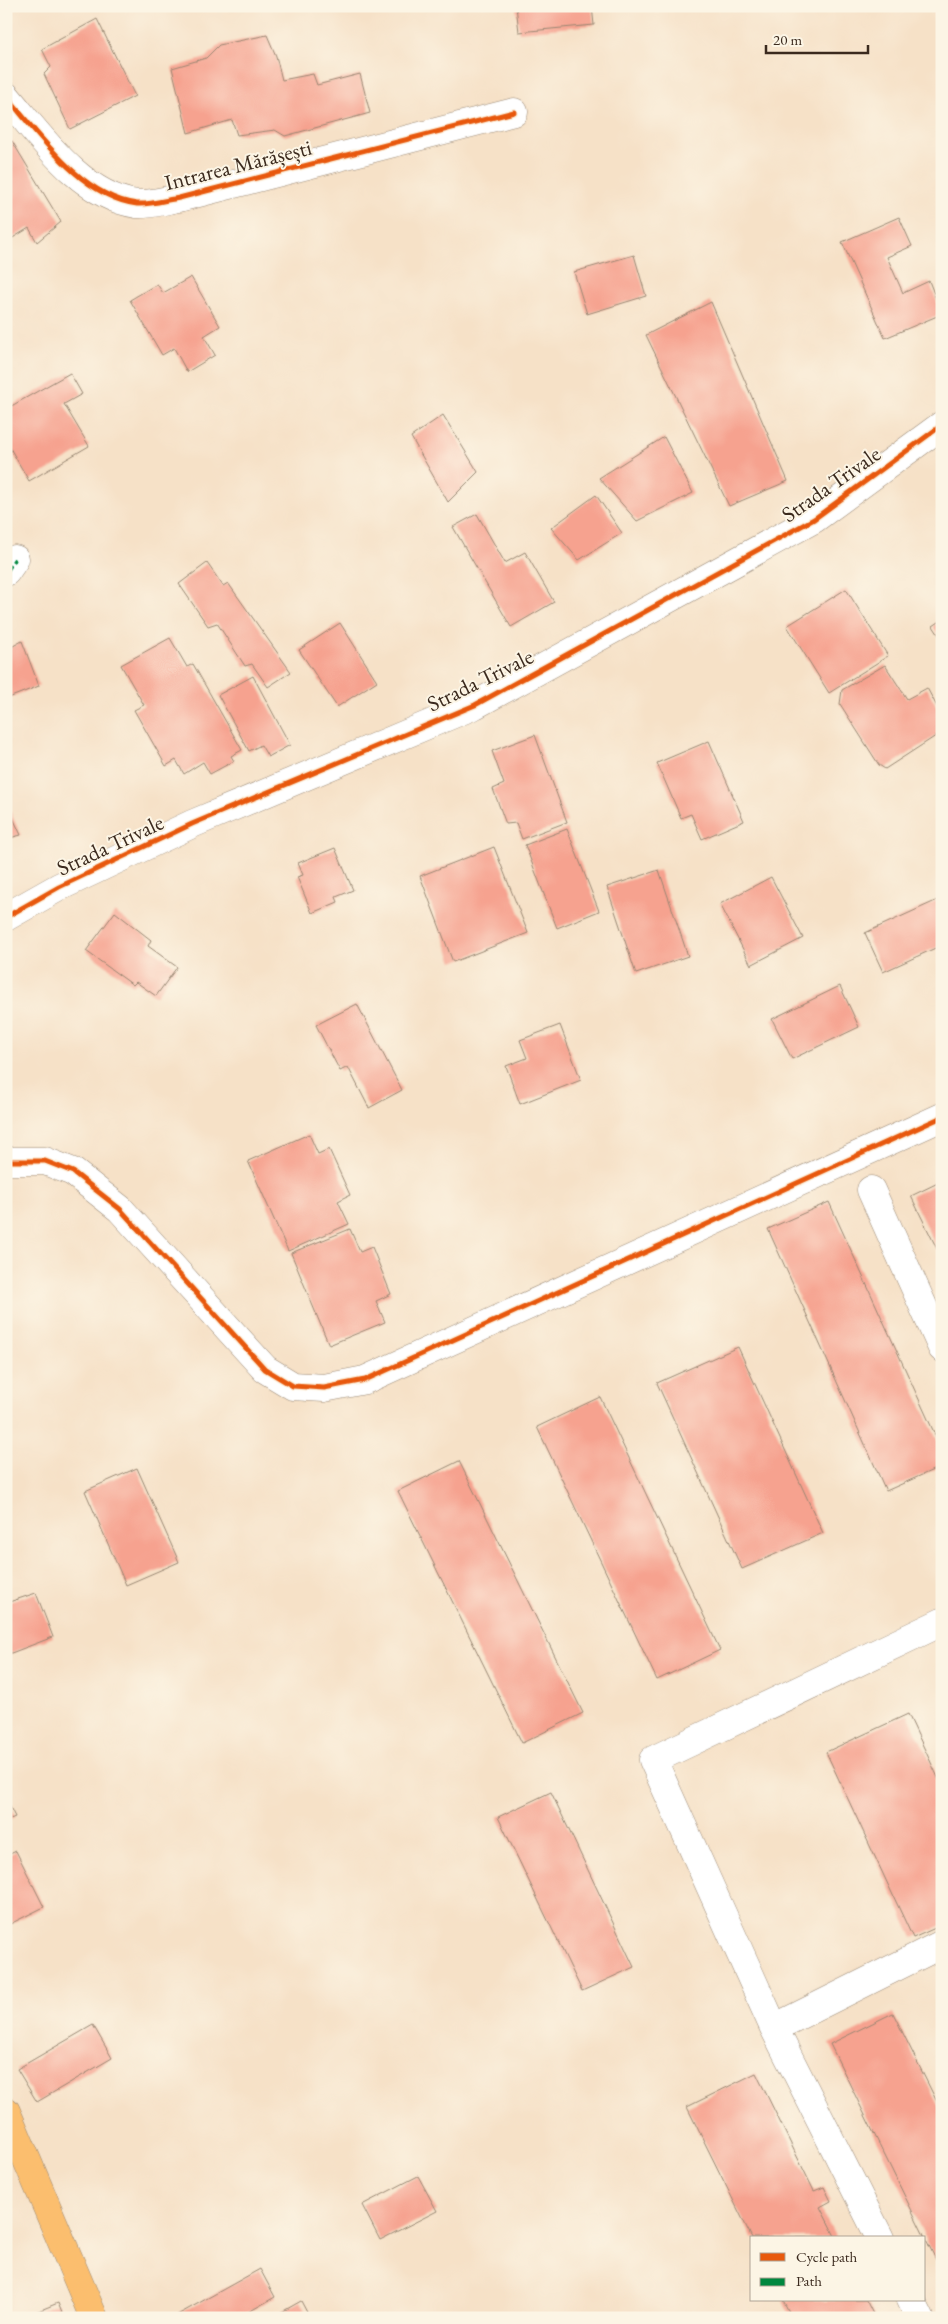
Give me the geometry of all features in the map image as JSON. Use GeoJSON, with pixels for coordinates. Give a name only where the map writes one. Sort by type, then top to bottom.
{"type":"FeatureCollection","features":[{"type":"Feature","properties":{"kind":"main road"},"geometry":{"type":"LineString","coordinates":[[6,2111],[94,2318]]}},
{"type":"Feature","properties":{"kind":"street","name":"Intrarea Mărășești"},"geometry":{"type":"LineString","coordinates":[[6,96],[58,156],[102,194],[138,204],[179,198],[514,112]]}},
{"type":"Feature","properties":{"kind":"street","name":"Strada Trivale"},"geometry":{"type":"LineString","coordinates":[[6,917],[58,887],[192,824],[475,705],[814,520],[942,425]]}},
{"type":"Feature","properties":{"kind":"street"},"geometry":{"type":"LineString","coordinates":[[6,1161],[45,1161],[73,1172],[120,1209],[265,1369],[293,1386],[324,1388],[365,1380],[942,1117]]}},
{"type":"Feature","properties":{"kind":"street"},"geometry":{"type":"LineString","coordinates":[[871,1190],[942,1348]]}},
{"type":"Feature","properties":{"kind":"street"},"geometry":{"type":"LineString","coordinates":[[879,2236],[774,2028],[653,1760],[942,1622]]}},
{"type":"Feature","properties":{"kind":"street"},"geometry":{"type":"LineString","coordinates":[[774,2028],[942,1944]]}},
{"type":"Feature","properties":{"kind":"street"},"geometry":{"type":"LineString","coordinates":[[912,2302],[920,2318]]}},
{"type":"Feature","properties":{"kind":"street"},"geometry":{"type":"LineString","coordinates":[[934,2318],[942,2314]]}},
{"type":"Feature","properties":{"kind":"building"},"geometry":{"type":"Polygon","coordinates":[[[516,6],[592,6],[594,25],[519,32],[516,6]]]}},
{"type":"Feature","properties":{"kind":"building"},"geometry":{"type":"Polygon","coordinates":[[[97,19],[135,96],[70,129],[44,74],[51,67],[42,49],[97,19]]]}},
{"type":"Feature","properties":{"kind":"building"},"geometry":{"type":"Polygon","coordinates":[[[267,35],[276,56],[282,80],[313,74],[317,85],[360,74],[370,113],[285,136],[275,130],[237,135],[232,120],[188,133],[172,68],[206,58],[219,45],[267,35]]]}},
{"type":"Feature","properties":{"kind":"building"},"geometry":{"type":"Polygon","coordinates":[[[12,141],[61,222],[37,242],[29,228],[6,242],[6,144],[12,141]]]}},
{"type":"Feature","properties":{"kind":"building"},"geometry":{"type":"Polygon","coordinates":[[[899,217],[912,246],[887,257],[903,293],[929,281],[942,314],[885,338],[842,242],[899,217]]]}},
{"type":"Feature","properties":{"kind":"building"},"geometry":{"type":"Polygon","coordinates":[[[634,255],[646,296],[587,314],[574,272],[634,255]]]}},
{"type":"Feature","properties":{"kind":"building"},"geometry":{"type":"Polygon","coordinates":[[[191,277],[220,326],[204,336],[215,355],[187,372],[174,348],[162,355],[130,300],[157,284],[163,293],[191,277]]]}},
{"type":"Feature","properties":{"kind":"building"},"geometry":{"type":"Polygon","coordinates":[[[711,302],[788,481],[729,506],[646,335],[711,302]]]}},
{"type":"Feature","properties":{"kind":"building"},"geometry":{"type":"Polygon","coordinates":[[[70,373],[82,394],[64,404],[89,446],[29,481],[6,441],[6,409],[70,373]]]}},
{"type":"Feature","properties":{"kind":"building"},"geometry":{"type":"Polygon","coordinates":[[[443,415],[478,472],[448,502],[411,437],[443,415]]]}},
{"type":"Feature","properties":{"kind":"building"},"geometry":{"type":"Polygon","coordinates":[[[664,437],[693,493],[637,521],[599,478],[664,437]]]}},
{"type":"Feature","properties":{"kind":"building"},"geometry":{"type":"Polygon","coordinates":[[[596,495],[622,533],[579,560],[551,528],[596,495]]]}},
{"type":"Feature","properties":{"kind":"building"},"geometry":{"type":"Polygon","coordinates":[[[477,514],[505,563],[525,552],[554,602],[511,627],[453,527],[477,514]]]}},
{"type":"Feature","properties":{"kind":"building"},"geometry":{"type":"Polygon","coordinates":[[[207,563],[223,586],[228,583],[291,672],[268,687],[252,664],[245,666],[217,623],[208,626],[179,584],[207,563]]]}},
{"type":"Feature","properties":{"kind":"building"},"geometry":{"type":"Polygon","coordinates":[[[846,589],[888,656],[829,693],[787,626],[846,589]]]}},
{"type":"Feature","properties":{"kind":"building"},"geometry":{"type":"Polygon","coordinates":[[[942,620],[942,640],[933,626],[942,620]]]}},
{"type":"Feature","properties":{"kind":"building"},"geometry":{"type":"Polygon","coordinates":[[[340,623],[377,681],[337,707],[299,650],[340,623]]]}},
{"type":"Feature","properties":{"kind":"building"},"geometry":{"type":"Polygon","coordinates":[[[170,638],[187,667],[193,664],[242,750],[231,756],[234,761],[210,774],[203,762],[184,774],[176,760],[166,766],[134,710],[144,705],[121,665],[170,638]]]}},
{"type":"Feature","properties":{"kind":"building"},"geometry":{"type":"Polygon","coordinates":[[[22,641],[39,686],[6,699],[6,650],[22,641]]]}},
{"type":"Feature","properties":{"kind":"building"},"geometry":{"type":"Polygon","coordinates":[[[885,665],[907,699],[927,688],[942,716],[942,732],[885,769],[879,765],[840,704],[842,690],[885,665]]]}},
{"type":"Feature","properties":{"kind":"building"},"geometry":{"type":"Polygon","coordinates":[[[253,676],[290,745],[268,757],[261,745],[249,751],[218,695],[253,676]]]}},
{"type":"Feature","properties":{"kind":"building"},"geometry":{"type":"Polygon","coordinates":[[[535,735],[567,822],[522,839],[516,823],[506,824],[493,789],[504,784],[492,751],[535,735]]]}},
{"type":"Feature","properties":{"kind":"building"},"geometry":{"type":"Polygon","coordinates":[[[709,741],[744,821],[702,839],[691,814],[681,818],[657,763],[709,741]]]}},
{"type":"Feature","properties":{"kind":"building"},"geometry":{"type":"Polygon","coordinates":[[[6,803],[21,835],[6,839],[6,803]]]}},
{"type":"Feature","properties":{"kind":"building"},"geometry":{"type":"Polygon","coordinates":[[[567,829],[599,911],[557,928],[525,845],[567,829]]]}},
{"type":"Feature","properties":{"kind":"building"},"geometry":{"type":"Polygon","coordinates":[[[494,847],[528,933],[453,962],[420,876],[494,847]]]}},
{"type":"Feature","properties":{"kind":"building"},"geometry":{"type":"Polygon","coordinates":[[[335,848],[353,890],[336,897],[338,902],[312,913],[297,877],[303,875],[298,863],[335,848]]]}},
{"type":"Feature","properties":{"kind":"building"},"geometry":{"type":"Polygon","coordinates":[[[659,870],[688,956],[636,974],[607,887],[659,870]]]}},
{"type":"Feature","properties":{"kind":"building"},"geometry":{"type":"Polygon","coordinates":[[[771,877],[803,938],[751,965],[720,904],[771,877]]]}},
{"type":"Feature","properties":{"kind":"building"},"geometry":{"type":"Polygon","coordinates":[[[942,898],[942,945],[883,972],[865,933],[942,898]]]}},
{"type":"Feature","properties":{"kind":"building"},"geometry":{"type":"Polygon","coordinates":[[[115,912],[151,940],[148,946],[177,967],[156,996],[136,982],[133,985],[86,951],[115,912]]]}},
{"type":"Feature","properties":{"kind":"building"},"geometry":{"type":"Polygon","coordinates":[[[840,986],[859,1027],[792,1059],[772,1019],[840,986]]]}},
{"type":"Feature","properties":{"kind":"building"},"geometry":{"type":"Polygon","coordinates":[[[357,1004],[402,1090],[369,1108],[348,1067],[340,1071],[316,1025],[357,1004]]]}},
{"type":"Feature","properties":{"kind":"building"},"geometry":{"type":"Polygon","coordinates":[[[560,1025],[581,1080],[520,1104],[506,1066],[527,1058],[520,1040],[560,1025]]]}},
{"type":"Feature","properties":{"kind":"building"},"geometry":{"type":"Polygon","coordinates":[[[309,1134],[318,1154],[329,1149],[350,1195],[338,1201],[349,1224],[288,1251],[248,1161],[309,1134]]]}},
{"type":"Feature","properties":{"kind":"building"},"geometry":{"type":"Polygon","coordinates":[[[942,1181],[942,1259],[911,1196],[942,1181]]]}},
{"type":"Feature","properties":{"kind":"building"},"geometry":{"type":"Polygon","coordinates":[[[829,1202],[942,1450],[942,1466],[886,1491],[768,1229],[829,1202]]]}},
{"type":"Feature","properties":{"kind":"building"},"geometry":{"type":"Polygon","coordinates":[[[350,1229],[360,1252],[372,1247],[391,1294],[376,1301],[385,1322],[329,1345],[291,1253],[350,1229]]]}},
{"type":"Feature","properties":{"kind":"building"},"geometry":{"type":"Polygon","coordinates":[[[738,1347],[823,1533],[742,1569],[657,1383],[738,1347]]]}},
{"type":"Feature","properties":{"kind":"building"},"geometry":{"type":"Polygon","coordinates":[[[600,1397],[720,1650],[657,1680],[537,1427],[600,1397]]]}},
{"type":"Feature","properties":{"kind":"building"},"geometry":{"type":"Polygon","coordinates":[[[459,1461],[583,1713],[522,1743],[398,1491],[459,1461]]]}},
{"type":"Feature","properties":{"kind":"building"},"geometry":{"type":"Polygon","coordinates":[[[137,1468],[179,1562],[126,1585],[85,1491],[137,1468]]]}},
{"type":"Feature","properties":{"kind":"building"},"geometry":{"type":"Polygon","coordinates":[[[36,1593],[53,1637],[6,1655],[6,1603],[36,1593]]]}},
{"type":"Feature","properties":{"kind":"building"},"geometry":{"type":"Polygon","coordinates":[[[908,1714],[942,1786],[942,1925],[913,1938],[826,1752],[908,1714]]]}},
{"type":"Feature","properties":{"kind":"building"},"geometry":{"type":"Polygon","coordinates":[[[551,1792],[634,1967],[582,1991],[498,1817],[551,1792]]]}},
{"type":"Feature","properties":{"kind":"building"},"geometry":{"type":"Polygon","coordinates":[[[6,1799],[15,1817],[6,1821],[6,1799]]]}},
{"type":"Feature","properties":{"kind":"building"},"geometry":{"type":"Polygon","coordinates":[[[16,1851],[44,1907],[6,1926],[6,1856],[16,1851]]]}},
{"type":"Feature","properties":{"kind":"building"},"geometry":{"type":"Polygon","coordinates":[[[893,2013],[942,2112],[942,2272],[926,2236],[924,2236],[830,2044],[893,2013]]]}},
{"type":"Feature","properties":{"kind":"building"},"geometry":{"type":"Polygon","coordinates":[[[93,2025],[112,2058],[37,2102],[17,2069],[93,2025]]]}},
{"type":"Feature","properties":{"kind":"building"},"geometry":{"type":"Polygon","coordinates":[[[756,2073],[814,2191],[824,2187],[831,2201],[820,2207],[835,2236],[751,2236],[687,2107],[756,2073]]]}},
{"type":"Feature","properties":{"kind":"building"},"geometry":{"type":"Polygon","coordinates":[[[418,2176],[437,2211],[380,2240],[362,2205],[418,2176]]]}},
{"type":"Feature","properties":{"kind":"building"},"geometry":{"type":"Polygon","coordinates":[[[260,2269],[275,2297],[238,2318],[172,2318],[260,2269]]]}},
{"type":"Feature","properties":{"kind":"building"},"geometry":{"type":"Polygon","coordinates":[[[301,2301],[310,2318],[271,2318],[301,2301]]]}},
{"type":"Feature","properties":{"kind":"building"},"geometry":{"type":"Polygon","coordinates":[[[784,2302],[867,2302],[875,2318],[792,2318],[784,2302]]]}},
{"type":"Feature","properties":{"kind":"building"},"geometry":{"type":"Polygon","coordinates":[[[58,2303],[64,2318],[21,2318],[58,2303]]]}},
{"type":"Feature","properties":{"kind":"marked path"},"geometry":{"type":"LineString","coordinates":[[6,572],[15,559]]}},
{"type":"Feature","properties":{"kind":"cycle path"},"geometry":{"type":"LineString","coordinates":[[6,96],[48,146],[80,177],[98,190],[117,199],[137,204],[179,198],[514,112]]}},
{"type":"Feature","properties":{"kind":"cycle path"},"geometry":{"type":"LineString","coordinates":[[6,917],[59,887],[192,824],[475,705],[814,519],[942,425]]}},
{"type":"Feature","properties":{"kind":"cycle path"},"geometry":{"type":"LineString","coordinates":[[6,1161],[45,1161],[73,1172],[120,1209],[265,1369],[293,1386],[324,1388],[365,1380],[942,1117]]}}]}
